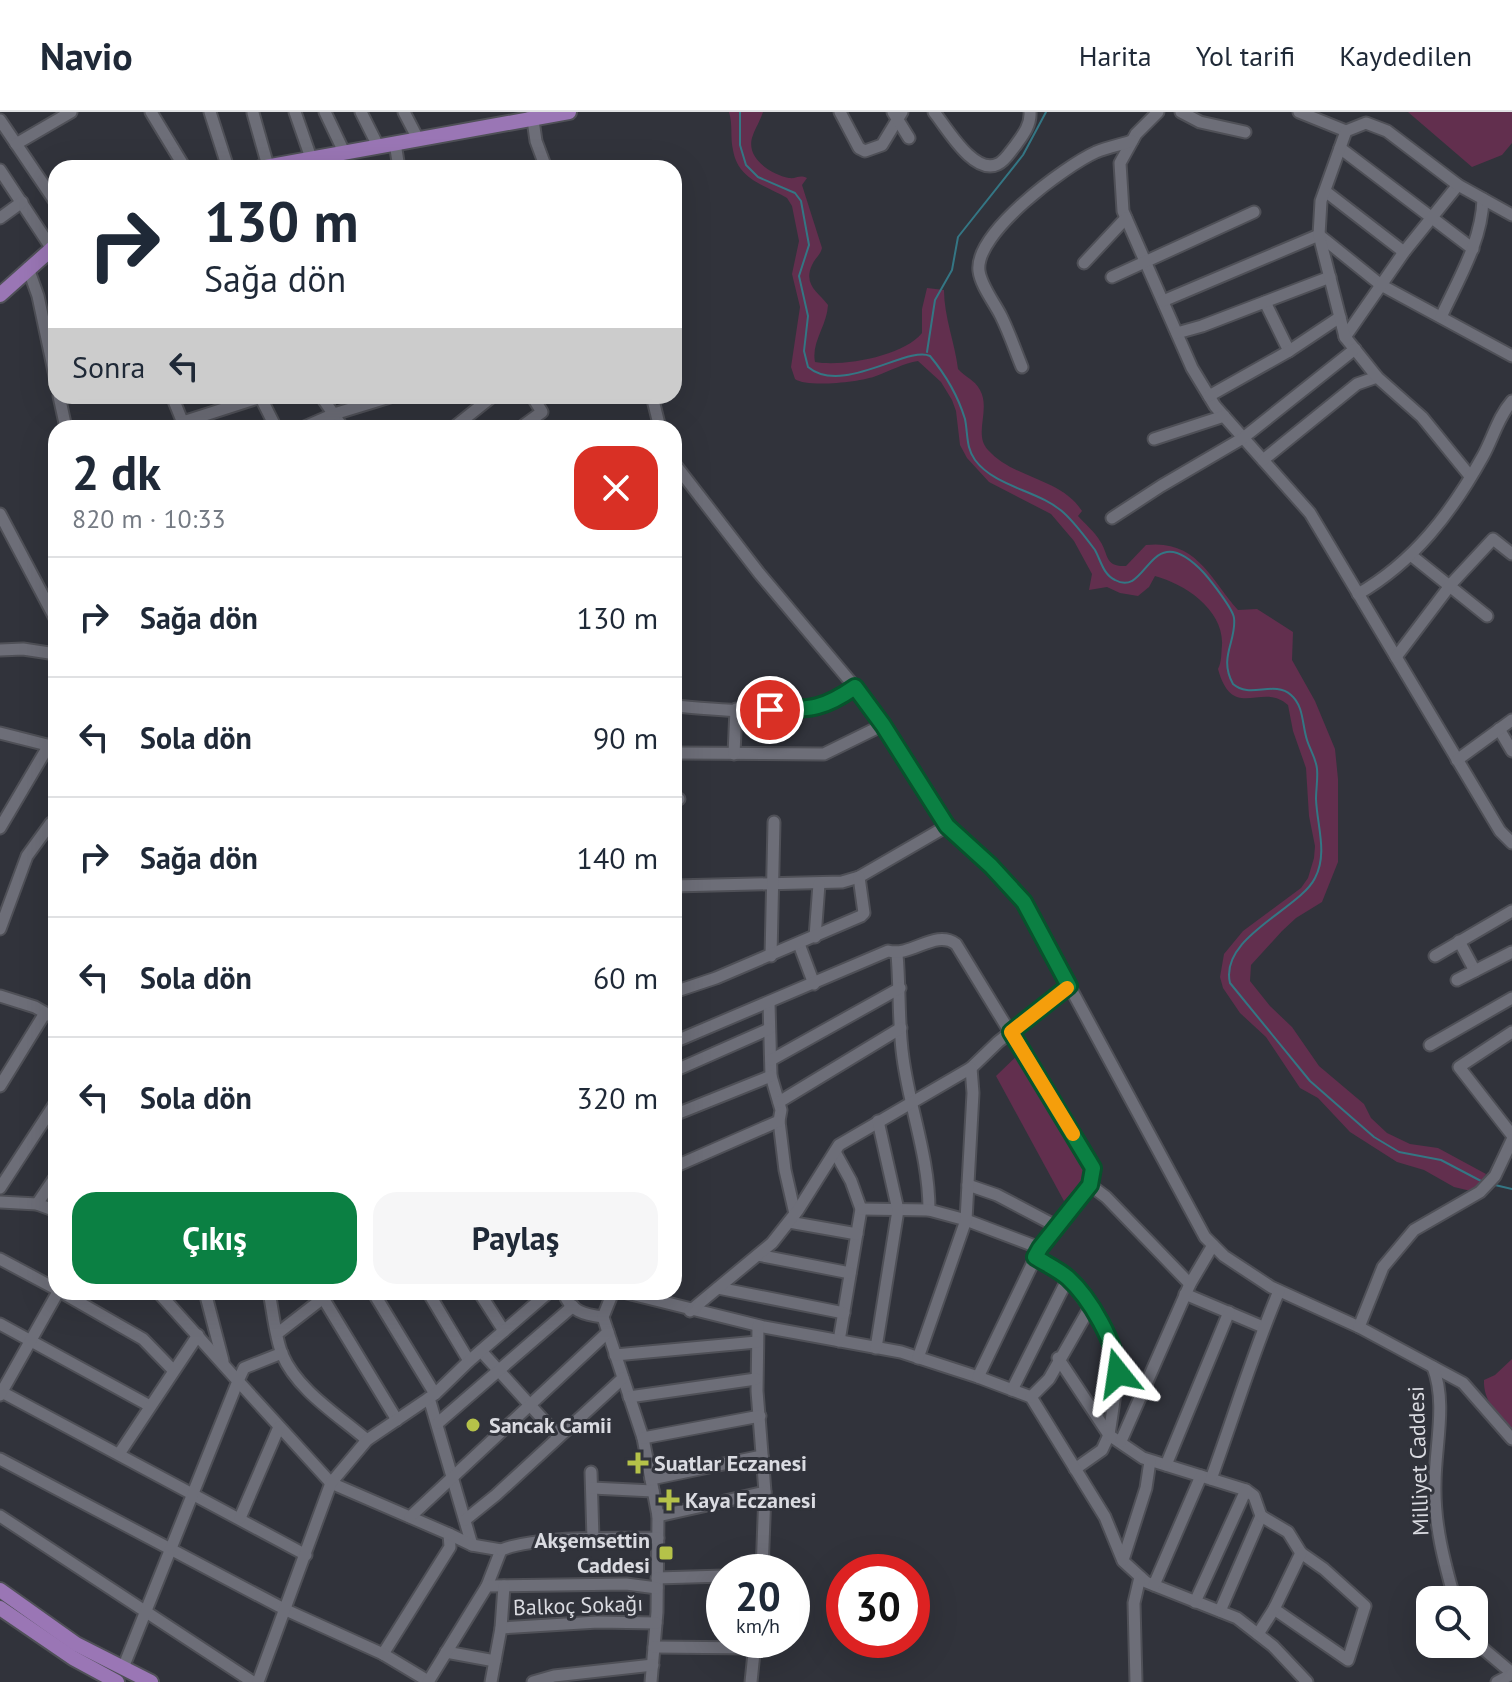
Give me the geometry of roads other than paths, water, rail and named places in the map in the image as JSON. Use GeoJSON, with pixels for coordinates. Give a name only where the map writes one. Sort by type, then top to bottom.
{"type":"FeatureCollection","features":[{"type":"Feature","properties":{"kind":"main road"},"geometry":{"type":"LineString","coordinates":[[301,160],[532,115],[569,112]]}},
{"type":"Feature","properties":{"kind":"main road"},"geometry":{"type":"LineString","coordinates":[[2,289],[48,252]]}},
{"type":"Feature","properties":{"kind":"main road"},"geometry":{"type":"LineString","coordinates":[[0,1590],[120,1675]]}},
{"type":"Feature","properties":{"kind":"main road"},"geometry":{"type":"LineString","coordinates":[[0,1608],[100,1678],[120,1675],[151,1682]]}},
{"type":"Feature","properties":{"kind":"street"},"geometry":{"type":"LineString","coordinates":[[16,144],[71,112]]}},
{"type":"Feature","properties":{"kind":"street"},"geometry":{"type":"LineString","coordinates":[[151,112],[180,160]]}},
{"type":"Feature","properties":{"kind":"street"},"geometry":{"type":"LineString","coordinates":[[210,112],[225,160]]}},
{"type":"Feature","properties":{"kind":"street"},"geometry":{"type":"LineString","coordinates":[[295,112],[311,158]]}},
{"type":"Feature","properties":{"kind":"street"},"geometry":{"type":"LineString","coordinates":[[325,112],[344,152]]}},
{"type":"Feature","properties":{"kind":"street"},"geometry":{"type":"LineString","coordinates":[[361,112],[378,146]]}},
{"type":"Feature","properties":{"kind":"street"},"geometry":{"type":"LineString","coordinates":[[404,112],[418,139]]}},
{"type":"Feature","properties":{"kind":"street"},"geometry":{"type":"LineString","coordinates":[[840,112],[859,148],[865,151],[882,145],[898,115]]}},
{"type":"Feature","properties":{"kind":"street"},"geometry":{"type":"LineString","coordinates":[[934,112],[968,155],[977,163],[991,166],[1002,162],[1024,134],[1030,112]]}},
{"type":"Feature","properties":{"kind":"street"},"geometry":{"type":"LineString","coordinates":[[1158,112],[1136,134],[1120,163],[1123,211],[1192,368],[1224,416],[1310,513],[1500,831],[1512,843]]}},
{"type":"Feature","properties":{"kind":"street"},"geometry":{"type":"LineString","coordinates":[[1181,112],[1200,122],[1245,132]]}},
{"type":"Feature","properties":{"kind":"street"},"geometry":{"type":"LineString","coordinates":[[1299,112],[1346,131],[1366,123],[1387,131],[1458,185],[1512,215]]}},
{"type":"Feature","properties":{"kind":"street"},"geometry":{"type":"LineString","coordinates":[[253,113],[263,160]]}},
{"type":"Feature","properties":{"kind":"street"},"geometry":{"type":"LineString","coordinates":[[532,115],[543,160]]}},
{"type":"Feature","properties":{"kind":"street"},"geometry":{"type":"LineString","coordinates":[[898,115],[909,138]]}},
{"type":"Feature","properties":{"kind":"street"},"geometry":{"type":"LineString","coordinates":[[0,120],[48,191]]}},
{"type":"Feature","properties":{"kind":"street"},"geometry":{"type":"LineString","coordinates":[[1346,131],[1321,201],[1319,235],[1345,337],[1377,377],[1422,417],[1470,476]]}},
{"type":"Feature","properties":{"kind":"street"},"geometry":{"type":"LineString","coordinates":[[1022,367],[1003,320],[979,274],[983,253],[994,234],[1018,209],[1061,174],[1096,152],[1132,141]]}},
{"type":"Feature","properties":{"kind":"street"},"geometry":{"type":"LineString","coordinates":[[395,143],[398,160]]}},
{"type":"Feature","properties":{"kind":"street"},"geometry":{"type":"LineString","coordinates":[[1340,148],[1473,249]]}},
{"type":"Feature","properties":{"kind":"street"},"geometry":{"type":"LineString","coordinates":[[0,170],[48,239]]}},
{"type":"Feature","properties":{"kind":"street"},"geometry":{"type":"LineString","coordinates":[[1345,337],[1430,217],[1458,185]]}},
{"type":"Feature","properties":{"kind":"street"},"geometry":{"type":"LineString","coordinates":[[1325,191],[1404,252]]}},
{"type":"Feature","properties":{"kind":"street"},"geometry":{"type":"LineString","coordinates":[[1441,317],[1473,249],[1483,212],[1483,199]]}},
{"type":"Feature","properties":{"kind":"street"},"geometry":{"type":"LineString","coordinates":[[0,218],[22,202]]}},
{"type":"Feature","properties":{"kind":"street"},"geometry":{"type":"LineString","coordinates":[[1112,277],[1254,212]]}},
{"type":"Feature","properties":{"kind":"street"},"geometry":{"type":"LineString","coordinates":[[1084,263],[1126,218]]}},
{"type":"Feature","properties":{"kind":"street"},"geometry":{"type":"LineString","coordinates":[[1319,235],[1381,285],[1512,356]]}},
{"type":"Feature","properties":{"kind":"street"},"geometry":{"type":"LineString","coordinates":[[1163,301],[1319,235]]}},
{"type":"Feature","properties":{"kind":"street"},"geometry":{"type":"LineString","coordinates":[[28,268],[38,296],[48,343]]}},
{"type":"Feature","properties":{"kind":"street"},"geometry":{"type":"LineString","coordinates":[[1177,333],[1330,277]]}},
{"type":"Feature","properties":{"kind":"street"},"geometry":{"type":"LineString","coordinates":[[1265,302],[1289,351]]}},
{"type":"Feature","properties":{"kind":"street"},"geometry":{"type":"LineString","coordinates":[[1209,396],[1289,351],[1340,317]]}},
{"type":"Feature","properties":{"kind":"street"},"geometry":{"type":"LineString","coordinates":[[1112,518],[1243,438],[1355,349]]}},
{"type":"Feature","properties":{"kind":"street"},"geometry":{"type":"LineString","coordinates":[[1263,460],[1357,384],[1377,377]]}},
{"type":"Feature","properties":{"kind":"street"},"geometry":{"type":"LineString","coordinates":[[1358,594],[1412,556],[1442,519],[1483,457],[1505,409],[1512,401]]}},
{"type":"Feature","properties":{"kind":"street"},"geometry":{"type":"LineString","coordinates":[[197,420],[240,404]]}},
{"type":"Feature","properties":{"kind":"street"},"geometry":{"type":"LineString","coordinates":[[327,404],[338,420]]}},
{"type":"Feature","properties":{"kind":"street"},"geometry":{"type":"LineString","coordinates":[[320,420],[367,404]]}},
{"type":"Feature","properties":{"kind":"street"},"geometry":{"type":"LineString","coordinates":[[463,420],[483,404]]}},
{"type":"Feature","properties":{"kind":"street"},"geometry":{"type":"LineString","coordinates":[[531,420],[542,412],[537,404]]}},
{"type":"Feature","properties":{"kind":"street"},"geometry":{"type":"LineString","coordinates":[[1154,439],[1224,416]]}},
{"type":"Feature","properties":{"kind":"street"},"geometry":{"type":"LineString","coordinates":[[682,473],[759,573],[855,687],[947,826],[991,866],[1024,902],[1205,1237],[1224,1256],[1279,1291],[1359,1327],[1463,1383],[1512,1439]]}},
{"type":"Feature","properties":{"kind":"street"},"geometry":{"type":"LineString","coordinates":[[0,514],[48,605]]}},
{"type":"Feature","properties":{"kind":"street"},"geometry":{"type":"LineString","coordinates":[[1396,657],[1449,587],[1493,539],[1512,552]]}},
{"type":"Feature","properties":{"kind":"street"},"geometry":{"type":"LineString","coordinates":[[1412,556],[1487,616]]}},
{"type":"Feature","properties":{"kind":"street"},"geometry":{"type":"LineString","coordinates":[[0,650],[18,648],[48,653]]}},
{"type":"Feature","properties":{"kind":"street"},"geometry":{"type":"LineString","coordinates":[[682,706],[812,709],[831,703],[855,687]]}},
{"type":"Feature","properties":{"kind":"street"},"geometry":{"type":"LineString","coordinates":[[734,754],[736,709]]}},
{"type":"Feature","properties":{"kind":"street"},"geometry":{"type":"LineString","coordinates":[[1457,760],[1512,720]]}},
{"type":"Feature","properties":{"kind":"street"},"geometry":{"type":"LineString","coordinates":[[682,753],[824,754],[883,725]]}},
{"type":"Feature","properties":{"kind":"street"},"geometry":{"type":"LineString","coordinates":[[1499,729],[1512,751]]}},
{"type":"Feature","properties":{"kind":"street"},"geometry":{"type":"LineString","coordinates":[[0,733],[48,745]]}},
{"type":"Feature","properties":{"kind":"street"},"geometry":{"type":"LineString","coordinates":[[0,828],[48,752]]}},
{"type":"Feature","properties":{"kind":"street"},"geometry":{"type":"LineString","coordinates":[[0,798],[15,802]]}},
{"type":"Feature","properties":{"kind":"street"},"geometry":{"type":"LineString","coordinates":[[771,956],[774,822]]}},
{"type":"Feature","properties":{"kind":"street"},"geometry":{"type":"LineString","coordinates":[[682,886],[819,884],[859,877],[947,826]]}},
{"type":"Feature","properties":{"kind":"street"},"geometry":{"type":"LineString","coordinates":[[0,929],[27,856],[48,827]]}},
{"type":"Feature","properties":{"kind":"street"},"geometry":{"type":"LineString","coordinates":[[682,990],[771,956],[864,913],[859,877]]}},
{"type":"Feature","properties":{"kind":"street"},"geometry":{"type":"LineString","coordinates":[[815,937],[819,884]]}},
{"type":"Feature","properties":{"kind":"street"},"geometry":{"type":"LineString","coordinates":[[1435,956],[1512,911]]}},
{"type":"Feature","properties":{"kind":"street"},"geometry":{"type":"LineString","coordinates":[[682,1039],[888,951],[897,954],[941,938],[953,941],[1093,1168],[1090,1185],[1038,1252],[978,1377]]}},
{"type":"Feature","properties":{"kind":"street"},"geometry":{"type":"LineString","coordinates":[[1459,941],[1475,971]]}},
{"type":"Feature","properties":{"kind":"street"},"geometry":{"type":"LineString","coordinates":[[799,944],[814,984]]}},
{"type":"Feature","properties":{"kind":"street"},"geometry":{"type":"LineString","coordinates":[[1457,980],[1512,952]]}},
{"type":"Feature","properties":{"kind":"street"},"geometry":{"type":"LineString","coordinates":[[897,954],[903,1059],[929,1186],[929,1210]]}},
{"type":"Feature","properties":{"kind":"street"},"geometry":{"type":"LineString","coordinates":[[690,1311],[772,1243],[792,1218],[839,1145],[971,1068],[1069,986]]}},
{"type":"Feature","properties":{"kind":"street"},"geometry":{"type":"LineString","coordinates":[[771,1060],[900,988]]}},
{"type":"Feature","properties":{"kind":"street"},"geometry":{"type":"LineString","coordinates":[[0,996],[48,1015]]}},
{"type":"Feature","properties":{"kind":"street"},"geometry":{"type":"LineString","coordinates":[[1430,1045],[1512,998]]}},
{"type":"Feature","properties":{"kind":"street"},"geometry":{"type":"LineString","coordinates":[[769,1003],[771,1076],[774,1094],[779,1102],[792,1218]]}},
{"type":"Feature","properties":{"kind":"street"},"geometry":{"type":"LineString","coordinates":[[0,1086],[48,1020]]}},
{"type":"Feature","properties":{"kind":"street"},"geometry":{"type":"LineString","coordinates":[[779,1102],[901,1028]]}},
{"type":"Feature","properties":{"kind":"street"},"geometry":{"type":"LineString","coordinates":[[682,1067],[769,1029]]}},
{"type":"Feature","properties":{"kind":"street"},"geometry":{"type":"LineString","coordinates":[[1359,1327],[1383,1267],[1414,1230],[1480,1192],[1495,1176],[1512,1138],[1459,1067],[1512,1032]]}},
{"type":"Feature","properties":{"kind":"street"},"geometry":{"type":"LineString","coordinates":[[918,1358],[966,1220],[973,1093],[971,1068]]}},
{"type":"Feature","properties":{"kind":"street"},"geometry":{"type":"LineString","coordinates":[[682,1112],[771,1076]]}},
{"type":"Feature","properties":{"kind":"street"},"geometry":{"type":"LineString","coordinates":[[0,1188],[48,1114]]}},
{"type":"Feature","properties":{"kind":"street"},"geometry":{"type":"LineString","coordinates":[[682,1163],[779,1121]]}},
{"type":"Feature","properties":{"kind":"street"},"geometry":{"type":"LineString","coordinates":[[876,1348],[898,1210],[878,1121]]}},
{"type":"Feature","properties":{"kind":"street"},"geometry":{"type":"LineString","coordinates":[[835,1152],[851,1181],[861,1209],[839,1341]]}},
{"type":"Feature","properties":{"kind":"street"},"geometry":{"type":"LineString","coordinates":[[968,1185],[997,1195],[1056,1226]]}},
{"type":"Feature","properties":{"kind":"street"},"geometry":{"type":"LineString","coordinates":[[1090,1185],[1106,1197],[1188,1289],[1263,1327]]}},
{"type":"Feature","properties":{"kind":"street"},"geometry":{"type":"LineString","coordinates":[[37,1204],[48,1188]]}},
{"type":"Feature","properties":{"kind":"street"},"geometry":{"type":"LineString","coordinates":[[0,1202],[37,1204],[48,1208]]}},
{"type":"Feature","properties":{"kind":"street"},"geometry":{"type":"LineString","coordinates":[[861,1209],[929,1210],[966,1220],[1038,1252],[1068,1278],[1102,1324],[1117,1356],[1118,1373],[1109,1435],[1102,1450],[1075,1469]]}},
{"type":"Feature","properties":{"kind":"street"},"geometry":{"type":"LineString","coordinates":[[792,1218],[857,1234]]}},
{"type":"Feature","properties":{"kind":"street"},"geometry":{"type":"LineString","coordinates":[[1121,1441],[1188,1289],[1213,1245]]}},
{"type":"Feature","properties":{"kind":"street"},"geometry":{"type":"LineString","coordinates":[[758,1255],[850,1273]]}},
{"type":"Feature","properties":{"kind":"street"},"geometry":{"type":"LineString","coordinates":[[0,1259],[48,1285]]}},
{"type":"Feature","properties":{"kind":"street"},"geometry":{"type":"LineString","coordinates":[[1012,1390],[1068,1278]]}},
{"type":"Feature","properties":{"kind":"street"},"geometry":{"type":"LineString","coordinates":[[718,1288],[844,1313]]}},
{"type":"Feature","properties":{"kind":"street"},"geometry":{"type":"LineString","coordinates":[[1154,1585],[1206,1478],[1279,1291]]}},
{"type":"Feature","properties":{"kind":"street"},"geometry":{"type":"LineString","coordinates":[[53,1300],[1,1392],[306,1555]]}},
{"type":"Feature","properties":{"kind":"street"},"geometry":{"type":"LineString","coordinates":[[74,1300],[143,1339],[173,1370]]}},
{"type":"Feature","properties":{"kind":"street"},"geometry":{"type":"LineString","coordinates":[[165,1300],[331,1483],[472,1545],[501,1550],[514,1545],[658,1538]]}},
{"type":"Feature","properties":{"kind":"street"},"geometry":{"type":"LineString","coordinates":[[207,1300],[224,1366]]}},
{"type":"Feature","properties":{"kind":"street"},"geometry":{"type":"LineString","coordinates":[[271,1300],[282,1353],[292,1372],[367,1440]]}},
{"type":"Feature","properties":{"kind":"street"},"geometry":{"type":"LineString","coordinates":[[278,1333],[321,1300]]}},
{"type":"Feature","properties":{"kind":"street"},"geometry":{"type":"LineString","coordinates":[[330,1300],[397,1420]]}},
{"type":"Feature","properties":{"kind":"street"},"geometry":{"type":"LineString","coordinates":[[378,1300],[432,1396],[472,1545]]}},
{"type":"Feature","properties":{"kind":"street"},"geometry":{"type":"LineString","coordinates":[[433,1300],[469,1361]]}},
{"type":"Feature","properties":{"kind":"street"},"geometry":{"type":"LineString","coordinates":[[486,1300],[504,1331]]}},
{"type":"Feature","properties":{"kind":"street"},"geometry":{"type":"LineString","coordinates":[[0,1516],[255,1682],[286,1610],[331,1483],[367,1440],[432,1396],[540,1300]]}},
{"type":"Feature","properties":{"kind":"street"},"geometry":{"type":"LineString","coordinates":[[566,1300],[582,1314],[603,1317]]}},
{"type":"Feature","properties":{"kind":"street"},"geometry":{"type":"LineString","coordinates":[[610,1300],[603,1317],[643,1438],[658,1516],[656,1623],[651,1682]]}},
{"type":"Feature","properties":{"kind":"street"},"geometry":{"type":"LineString","coordinates":[[651,1300],[758,1326],[918,1358],[1031,1397],[1105,1517],[1123,1561],[1154,1585],[1237,1618],[1273,1646],[1307,1682]]}},
{"type":"Feature","properties":{"kind":"street"},"geometry":{"type":"LineString","coordinates":[[438,1423],[573,1306]]}},
{"type":"Feature","properties":{"kind":"street"},"geometry":{"type":"LineString","coordinates":[[1031,1397],[1049,1379],[1058,1358],[1090,1307]]}},
{"type":"Feature","properties":{"kind":"street"},"geometry":{"type":"LineString","coordinates":[[1166,1465],[1229,1312]]}},
{"type":"Feature","properties":{"kind":"street"},"geometry":{"type":"LineString","coordinates":[[0,1324],[150,1406]]}},
{"type":"Feature","properties":{"kind":"street"},"geometry":{"type":"LineString","coordinates":[[758,1326],[756,1379],[765,1492],[763,1554]]}},
{"type":"Feature","properties":{"kind":"street"},"geometry":{"type":"LineString","coordinates":[[410,1517],[608,1332]]}},
{"type":"Feature","properties":{"kind":"street"},"geometry":{"type":"LineString","coordinates":[[119,1454],[198,1335]]}},
{"type":"Feature","properties":{"kind":"street"},"geometry":{"type":"LineString","coordinates":[[615,1355],[757,1342]]}},
{"type":"Feature","properties":{"kind":"street"},"geometry":{"type":"LineString","coordinates":[[481,1351],[558,1436]]}},
{"type":"Feature","properties":{"kind":"street"},"geometry":{"type":"LineString","coordinates":[[120,1675],[244,1368],[282,1353]]}},
{"type":"Feature","properties":{"kind":"street"},"geometry":{"type":"LineString","coordinates":[[1058,1358],[1109,1435],[1150,1461],[1246,1490],[1254,1496],[1261,1516],[1288,1532],[1301,1553],[1365,1606],[1348,1660],[1274,1609]]}},
{"type":"Feature","properties":{"kind":"street","name":"Milliyet Caddesi"},"geometry":{"type":"LineString","coordinates":[[1433,1367],[1440,1395],[1436,1508],[1442,1552],[1451,1586]]}},
{"type":"Feature","properties":{"kind":"street"},"geometry":{"type":"LineString","coordinates":[[465,1520],[623,1378]]}},
{"type":"Feature","properties":{"kind":"street"},"geometry":{"type":"LineString","coordinates":[[629,1397],[756,1379]]}},
{"type":"Feature","properties":{"kind":"street"},"geometry":{"type":"LineString","coordinates":[[643,1438],[760,1416]]}},
{"type":"Feature","properties":{"kind":"street"},"geometry":{"type":"LineString","coordinates":[[240,1518],[279,1427]]}},
{"type":"Feature","properties":{"kind":"street"},"geometry":{"type":"LineString","coordinates":[[651,1479],[762,1456]]}},
{"type":"Feature","properties":{"kind":"street"},"geometry":{"type":"LineString","coordinates":[[0,1459],[286,1610],[383,1654],[428,1681],[487,1586],[501,1550]]}},
{"type":"Feature","properties":{"kind":"street"},"geometry":{"type":"LineString","coordinates":[[1123,1561],[1146,1488],[1150,1461]]}},
{"type":"Feature","properties":{"kind":"street"},"geometry":{"type":"LineString","coordinates":[[591,1472],[593,1539]]}},
{"type":"Feature","properties":{"kind":"street"},"geometry":{"type":"LineString","coordinates":[[592,1488],[653,1491]]}},
{"type":"Feature","properties":{"kind":"street"},"geometry":{"type":"LineString","coordinates":[[1195,1602],[1246,1490]]}},
{"type":"Feature","properties":{"kind":"street"},"geometry":{"type":"LineString","coordinates":[[658,1516],[765,1492]]}},
{"type":"Feature","properties":{"kind":"street"},"geometry":{"type":"LineString","coordinates":[[1220,1611],[1261,1516]]}},
{"type":"Feature","properties":{"kind":"street"},"geometry":{"type":"LineString","coordinates":[[383,1654],[450,1547],[449,1534]]}},
{"type":"Feature","properties":{"kind":"street"},"geometry":{"type":"LineString","coordinates":[[1258,1634],[1274,1609],[1301,1553]]}},
{"type":"Feature","properties":{"kind":"street"},"geometry":{"type":"LineString","coordinates":[[1136,1682],[1134,1603],[1140,1577]]}},
{"type":"Feature","properties":{"kind":"street"},"geometry":{"type":"LineString","coordinates":[[487,1586],[657,1583],[706,1578]]}},
{"type":"Feature","properties":{"kind":"street"},"geometry":{"type":"LineString","coordinates":[[493,1682],[504,1586]]}},
{"type":"Feature","properties":{"kind":"street","name":"Balkoç Sokağı"},"geometry":{"type":"LineString","coordinates":[[501,1628],[598,1622],[656,1623]]}},
{"type":"Feature","properties":{"kind":"street"},"geometry":{"type":"LineString","coordinates":[[654,1647],[706,1645]]}},
{"type":"Feature","properties":{"kind":"street"},"geometry":{"type":"LineString","coordinates":[[446,1652],[495,1661]]}},
{"type":"Feature","properties":{"kind":"street"},"geometry":{"type":"LineString","coordinates":[[1488,1653],[1512,1674],[1497,1682]]}},
{"type":"Feature","properties":{"kind":"street"},"geometry":{"type":"LineString","coordinates":[[751,1682],[754,1658]]}},
{"type":"Feature","properties":{"kind":"street"},"geometry":{"type":"LineString","coordinates":[[533,1682],[554,1676],[653,1665]]}},
{"type":"Feature","properties":{"kind":"waterway"},"geometry":{"type":"LineString","coordinates":[[740,112],[740,145],[746,165],[758,177],[795,193],[801,201],[809,245],[799,276],[808,316],[804,351],[808,367],[822,374],[838,376],[906,357],[930,356],[955,394],[965,419],[970,451],[984,469],[1064,513],[1115,580],[1126,583],[1135,579],[1160,554],[1171,552],[1185,557],[1204,573],[1233,614],[1227,666],[1233,684],[1247,690],[1277,689],[1295,699],[1317,769],[1319,869],[1307,890],[1248,938],[1237,952],[1230,967],[1230,983],[1310,1081],[1374,1137],[1399,1152],[1441,1160],[1481,1181]]}},
{"type":"Feature","properties":{"kind":"waterway"},"geometry":{"type":"LineString","coordinates":[[927,352],[935,300],[952,270],[958,237],[1023,155],[1046,112]]}},
{"type":"Feature","properties":{"kind":"waterway"},"geometry":{"type":"LineString","coordinates":[[1495,1185],[1512,1189]]}},
{"type":"Feature","properties":{"kind":"place","name":"Sancak Camii"},"geometry":{"type":"Point","coordinates":[473,1425]}},
{"type":"Feature","properties":{"kind":"place","name":"Suatlar Eczanesi"},"geometry":{"type":"Point","coordinates":[638,1463]}},
{"type":"Feature","properties":{"kind":"place","name":"Kaya Eczanesi"},"geometry":{"type":"Point","coordinates":[669,1500]}},
{"type":"Feature","properties":{"kind":"place","name":"Akşemsettin Caddesi"},"geometry":{"type":"Point","coordinates":[666,1553]}}]}
